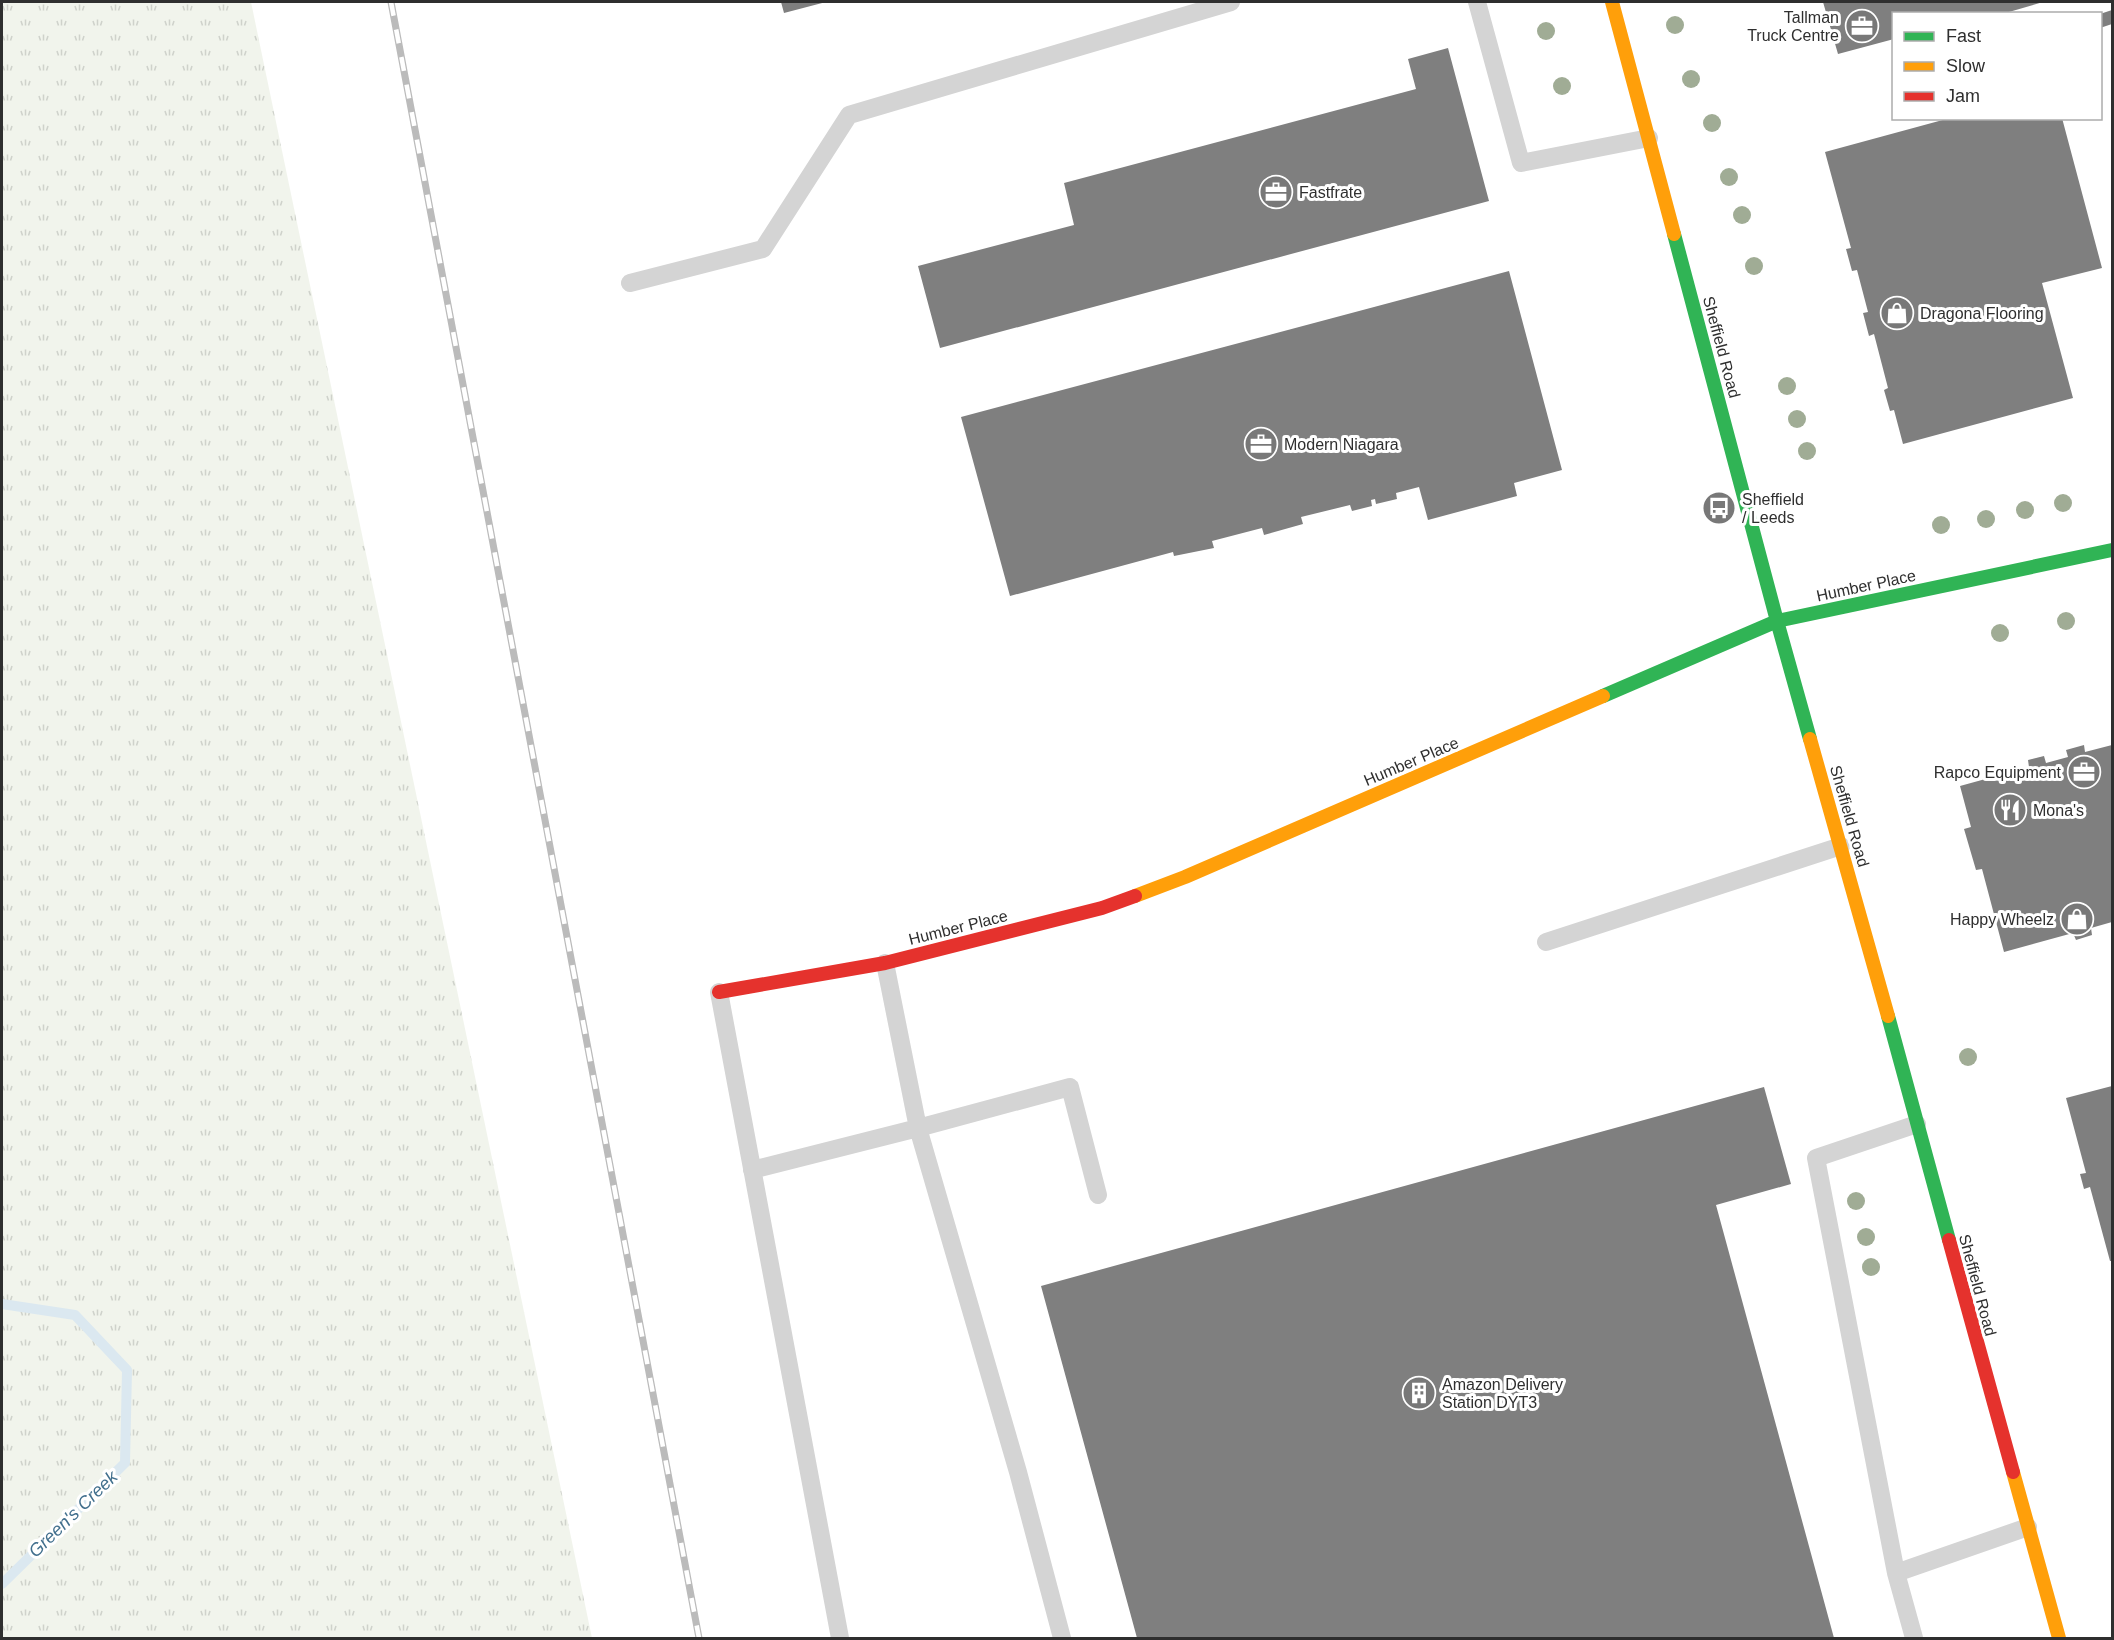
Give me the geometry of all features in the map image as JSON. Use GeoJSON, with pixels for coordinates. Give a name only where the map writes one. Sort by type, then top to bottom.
{"type":"FeatureCollection","features":[{"type":"Feature","properties":{"kind":"street","name":"Sheffield Road"},"geometry":{"type":"LineString","coordinates":[[1612,2],[1777,621],[2059,1638]]}},
{"type":"Feature","properties":{"kind":"street","name":"Humber Place"},"geometry":{"type":"LineString","coordinates":[[719,992],[885,963],[1102,908],[1185,877],[1777,621],[2112,550]]}},
{"type":"Feature","properties":{"kind":"lane"},"geometry":{"type":"LineString","coordinates":[[630,283],[763,249],[849,115],[1231,2]]}},
{"type":"Feature","properties":{"kind":"lane"},"geometry":{"type":"LineString","coordinates":[[1477,2],[1521,163],[1649,138]]}},
{"type":"Feature","properties":{"kind":"lane"},"geometry":{"type":"LineString","coordinates":[[1546,942],[1841,846]]}},
{"type":"Feature","properties":{"kind":"lane"},"geometry":{"type":"LineString","coordinates":[[885,963],[918,1128],[1018,1472],[1062,1638]]}},
{"type":"Feature","properties":{"kind":"lane"},"geometry":{"type":"LineString","coordinates":[[719,992],[840,1638]]}},
{"type":"Feature","properties":{"kind":"lane"},"geometry":{"type":"LineString","coordinates":[[752,1170],[1070,1087],[1098,1195]]}},
{"type":"Feature","properties":{"kind":"lane"},"geometry":{"type":"LineString","coordinates":[[1914,1638],[1896,1573],[1816,1158],[1917,1124]]}},
{"type":"Feature","properties":{"kind":"lane"},"geometry":{"type":"LineString","coordinates":[[1896,1573],[2028,1527]]}},
{"type":"Feature","properties":{"kind":"green space"},"geometry":{"type":"Polygon","coordinates":[[[2,2],[251,2],[592,1638],[2,1638],[2,2]]]}},
{"type":"Feature","properties":{"kind":"building"},"geometry":{"type":"Polygon","coordinates":[[[781,2],[826,2],[784,13],[781,2]]]}},
{"type":"Feature","properties":{"kind":"building","name":"Tallman Truck Centre"},"geometry":{"type":"Polygon","coordinates":[[[1823,2],[2043,2],[2009,12],[1892,12],[1892,40],[1838,54],[1823,2]]]}},
{"type":"Feature","properties":{"kind":"building"},"geometry":{"type":"Polygon","coordinates":[[[2112,10],[2112,24],[2102,27],[2102,13],[2112,10]]]}},
{"type":"Feature","properties":{"kind":"building","name":"Fastfrate"},"geometry":{"type":"Polygon","coordinates":[[[1448,48],[1489,201],[940,348],[918,266],[1074,225],[1064,183],[1416,89],[1408,59],[1448,48]]]}},
{"type":"Feature","properties":{"kind":"building"},"geometry":{"type":"Polygon","coordinates":[[[1943,120],[2063,120],[2102,268],[2042,283],[2073,398],[1903,444],[1894,410],[1890,411],[1884,390],[1888,388],[1874,334],[1869,336],[1863,313],[1868,312],[1857,270],[1852,271],[1846,249],[1851,248],[1825,152],[1943,120]]]}},
{"type":"Feature","properties":{"kind":"building","name":"Modern Niagara"},"geometry":{"type":"Polygon","coordinates":[[[1509,271],[1562,470],[1514,483],[1517,496],[1428,520],[1419,487],[1396,493],[1397,499],[1376,504],[1375,499],[1371,500],[1372,506],[1352,511],[1350,505],[1301,517],[1303,524],[1264,535],[1262,528],[1212,541],[1214,548],[1174,556],[1173,552],[1010,596],[961,417],[1509,271]]]}},
{"type":"Feature","properties":{"kind":"building"},"geometry":{"type":"Polygon","coordinates":[[[2084,745],[2085,752],[2112,745],[2112,922],[2091,928],[2092,935],[2076,940],[2073,933],[2004,952],[1982,869],[1976,870],[1964,829],[1971,827],[1960,786],[2029,767],[2028,760],[2044,756],[2046,763],[2068,757],[2066,750],[2084,745]]]}},
{"type":"Feature","properties":{"kind":"building"},"geometry":{"type":"Polygon","coordinates":[[[2112,1086],[2112,1261],[2110,1261],[2090,1187],[2084,1189],[2080,1174],[2086,1173],[2066,1098],[2112,1086]]]}},
{"type":"Feature","properties":{"kind":"building","name":"Amazon Delivery Station DYT3"},"geometry":{"type":"Polygon","coordinates":[[[1764,1087],[1791,1184],[1716,1205],[1834,1638],[1137,1638],[1041,1286],[1764,1087]]]}},
{"type":"Feature","properties":{"kind":"waterway","name":"Green's Creek"},"geometry":{"type":"LineString","coordinates":[[2,1304],[75,1315],[127,1370],[125,1463],[2,1584]]}},
{"type":"Feature","properties":{"kind":"railway"},"geometry":{"type":"LineString","coordinates":[[391,2],[699,1638]]}},
{"type":"Feature","properties":{"kind":"traffic: fast"},"geometry":{"type":"LineString","coordinates":[[1674,234],[1810,739]]}},
{"type":"Feature","properties":{"kind":"traffic: fast"},"geometry":{"type":"LineString","coordinates":[[1603,696],[1777,621],[2112,550]]}},
{"type":"Feature","properties":{"kind":"traffic: fast"},"geometry":{"type":"LineString","coordinates":[[1888,1016],[1949,1240]]}},
{"type":"Feature","properties":{"kind":"traffic: slow"},"geometry":{"type":"LineString","coordinates":[[1612,2],[1674,234]]}},
{"type":"Feature","properties":{"kind":"traffic: slow"},"geometry":{"type":"LineString","coordinates":[[1135,896],[1185,877],[1603,696]]}},
{"type":"Feature","properties":{"kind":"traffic: slow"},"geometry":{"type":"LineString","coordinates":[[1810,739],[1888,1016]]}},
{"type":"Feature","properties":{"kind":"traffic: slow"},"geometry":{"type":"LineString","coordinates":[[2013,1472],[2059,1638]]}},
{"type":"Feature","properties":{"kind":"traffic: jam"},"geometry":{"type":"LineString","coordinates":[[719,992],[885,963],[1102,908],[1135,896]]}},
{"type":"Feature","properties":{"kind":"traffic: jam"},"geometry":{"type":"LineString","coordinates":[[1949,1240],[2013,1472]]}},
{"type":"Feature","properties":{"kind":"place","name":"Tallman Truck Centre"},"geometry":{"type":"Point","coordinates":[1862,26]}},
{"type":"Feature","properties":{"kind":"place","name":"Fastfrate"},"geometry":{"type":"Point","coordinates":[1276,192]}},
{"type":"Feature","properties":{"kind":"place","name":"Dragona Flooring"},"geometry":{"type":"Point","coordinates":[1897,313]}},
{"type":"Feature","properties":{"kind":"place","name":"Modern Niagara"},"geometry":{"type":"Point","coordinates":[1261,444]}},
{"type":"Feature","properties":{"kind":"place","name":"Sheffield / Leeds"},"geometry":{"type":"Point","coordinates":[1719,508]}},
{"type":"Feature","properties":{"kind":"place","name":"Rapco Equipment"},"geometry":{"type":"Point","coordinates":[2084,772]}},
{"type":"Feature","properties":{"kind":"place","name":"Mona's"},"geometry":{"type":"Point","coordinates":[2010,810]}},
{"type":"Feature","properties":{"kind":"place","name":"Happy Wheelz"},"geometry":{"type":"Point","coordinates":[2077,919]}},
{"type":"Feature","properties":{"kind":"place","name":"Amazon Delivery Station DYT3"},"geometry":{"type":"Point","coordinates":[1419,1393]}}]}
